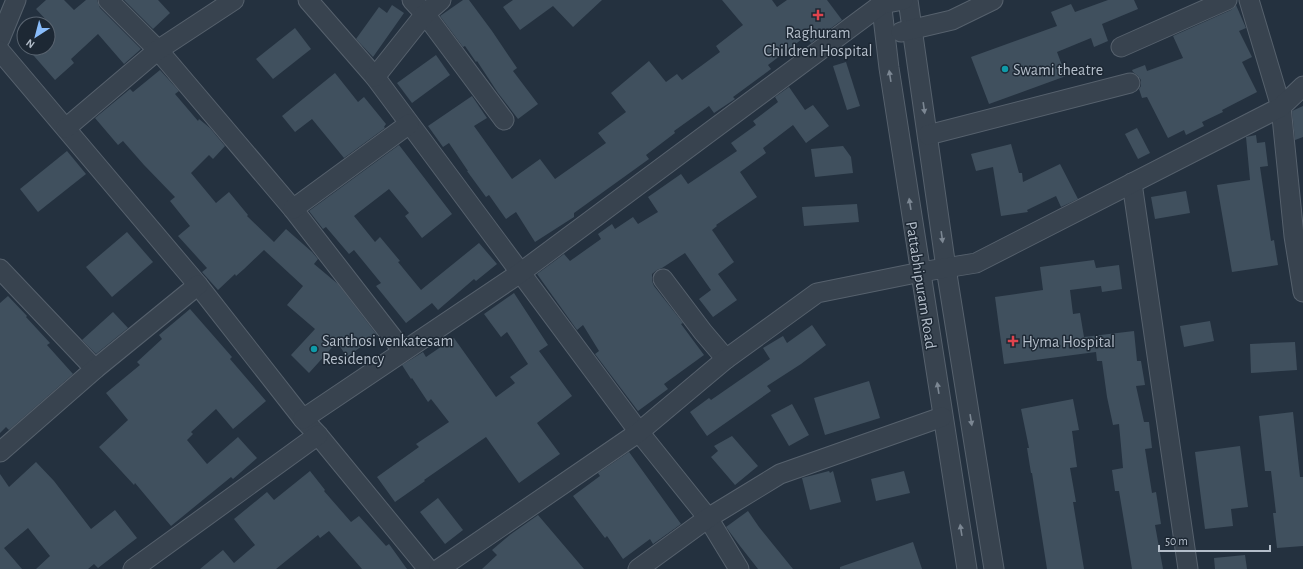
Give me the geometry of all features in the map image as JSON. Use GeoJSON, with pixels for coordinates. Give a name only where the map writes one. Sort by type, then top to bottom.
{"type":"FeatureCollection","features":[{"type":"Feature","properties":{"kind":"street"},"geometry":{"type":"LineString","coordinates":[[108,0],[158,50],[293,209],[403,351]]}},
{"type":"Feature","properties":{"kind":"street"},"geometry":{"type":"LineString","coordinates":[[66,128],[158,50],[234,0]]}},
{"type":"Feature","properties":{"kind":"street"},"geometry":{"type":"LineString","coordinates":[[308,0],[375,76],[409,124],[639,432],[708,518],[739,569]]}},
{"type":"Feature","properties":{"kind":"street"},"geometry":{"type":"LineString","coordinates":[[412,0],[425,14],[504,120]]}},
{"type":"Feature","properties":{"kind":"street"},"geometry":{"type":"LineString","coordinates":[[375,76],[425,14],[441,0]]}},
{"type":"Feature","properties":{"kind":"street"},"geometry":{"type":"LineString","coordinates":[[303,419],[520,273],[881,2],[903,0]]}},
{"type":"Feature","properties":{"kind":"street","name":"Pattabhipuram Road"},"geometry":{"type":"LineString","coordinates":[[908,0],[946,268],[994,569]]}},
{"type":"Feature","properties":{"kind":"street"},"geometry":{"type":"LineString","coordinates":[[884,35],[952,20],[993,0]]}},
{"type":"Feature","properties":{"kind":"street"},"geometry":{"type":"LineString","coordinates":[[1121,47],[1227,0]]}},
{"type":"Feature","properties":{"kind":"street"},"geometry":{"type":"LineString","coordinates":[[1249,0],[1281,107],[1299,235],[1303,292]]}},
{"type":"Feature","properties":{"kind":"street","name":"Pattabhipuram Road"},"geometry":{"type":"LineString","coordinates":[[881,2],[884,35],[942,417],[967,569]]}},
{"type":"Feature","properties":{"kind":"street"},"geometry":{"type":"LineString","coordinates":[[0,39],[9,4]]}},
{"type":"Feature","properties":{"kind":"street"},"geometry":{"type":"LineString","coordinates":[[0,51],[198,286],[303,419],[318,434],[428,569]]}},
{"type":"Feature","properties":{"kind":"street"},"geometry":{"type":"LineString","coordinates":[[928,135],[1130,83]]}},
{"type":"Feature","properties":{"kind":"street"},"geometry":{"type":"LineString","coordinates":[[439,569],[639,432],[726,359],[816,293],[921,272],[976,263],[1281,107],[1303,86]]}},
{"type":"Feature","properties":{"kind":"street"},"geometry":{"type":"LineString","coordinates":[[293,209],[409,124]]}},
{"type":"Feature","properties":{"kind":"street"},"geometry":{"type":"LineString","coordinates":[[1132,183],[1188,569]]}},
{"type":"Feature","properties":{"kind":"street"},"geometry":{"type":"LineString","coordinates":[[0,268],[95,369]]}},
{"type":"Feature","properties":{"kind":"street"},"geometry":{"type":"LineString","coordinates":[[663,279],[703,332],[726,359]]}},
{"type":"Feature","properties":{"kind":"street"},"geometry":{"type":"LineString","coordinates":[[0,452],[95,369],[198,286]]}},
{"type":"Feature","properties":{"kind":"street"},"geometry":{"type":"LineString","coordinates":[[638,569],[708,518],[780,474],[942,417]]}},
{"type":"Feature","properties":{"kind":"street"},"geometry":{"type":"LineString","coordinates":[[133,569],[318,434]]}},
{"type":"Feature","properties":{"kind":"building"},"geometry":{"type":"Polygon","coordinates":[[[46,0],[64,0],[74,10],[86,0],[97,0],[100,8],[141,49],[124,64],[98,34],[71,59],[74,63],[55,80],[34,56],[56,56],[56,16],[42,16],[36,9],[46,0]]]}},
{"type":"Feature","properties":{"kind":"building"},"geometry":{"type":"Polygon","coordinates":[[[124,0],[158,0],[170,13],[153,29],[124,0]]]}},
{"type":"Feature","properties":{"kind":"building"},"geometry":{"type":"Polygon","coordinates":[[[463,0],[469,0],[492,31],[517,68],[513,71],[538,104],[518,119],[498,93],[477,61],[476,62],[465,46],[463,47],[440,16],[463,0]]]}},
{"type":"Feature","properties":{"kind":"building"},"geometry":{"type":"Polygon","coordinates":[[[513,0],[602,0],[573,27],[553,6],[520,30],[503,7],[513,0]]]}},
{"type":"Feature","properties":{"kind":"building"},"geometry":{"type":"Polygon","coordinates":[[[722,0],[772,0],[777,7],[787,0],[827,0],[842,20],[811,43],[806,36],[768,65],[771,69],[733,97],[735,99],[714,113],[709,106],[674,131],[675,133],[646,155],[649,159],[574,213],[574,217],[535,242],[516,212],[506,219],[489,195],[486,197],[449,143],[443,147],[428,126],[472,96],[487,118],[474,126],[512,179],[540,159],[555,179],[606,143],[598,133],[626,112],[611,93],[649,61],[666,82],[677,74],[682,80],[720,52],[716,46],[743,25],[722,0]]]}},
{"type":"Feature","properties":{"kind":"building"},"geometry":{"type":"Polygon","coordinates":[[[1108,0],[1134,0],[1138,9],[1102,24],[1108,41],[1094,47],[1091,38],[1057,52],[1066,76],[989,104],[971,57],[1057,26],[1051,12],[1071,4],[1075,12],[1108,0]]]}},
{"type":"Feature","properties":{"kind":"building"},"geometry":{"type":"Polygon","coordinates":[[[392,5],[404,13],[373,57],[356,39],[379,7],[387,13],[392,5]]]}},
{"type":"Feature","properties":{"kind":"building"},"geometry":{"type":"Polygon","coordinates":[[[1236,5],[1246,28],[1239,31],[1252,57],[1242,62],[1257,92],[1222,110],[1223,112],[1202,122],[1204,126],[1186,135],[1184,130],[1168,138],[1147,97],[1142,98],[1139,89],[1141,86],[1141,80],[1132,70],[1145,65],[1147,71],[1183,58],[1173,36],[1231,10],[1236,5]]]}},
{"type":"Feature","properties":{"kind":"building"},"geometry":{"type":"Polygon","coordinates":[[[295,28],[311,49],[273,79],[256,59],[295,28]]]}},
{"type":"Feature","properties":{"kind":"building"},"geometry":{"type":"Polygon","coordinates":[[[436,55],[450,75],[412,103],[397,83],[436,55]]]}},
{"type":"Feature","properties":{"kind":"building"},"geometry":{"type":"Polygon","coordinates":[[[846,62],[860,106],[847,110],[833,66],[846,62]]]}},
{"type":"Feature","properties":{"kind":"building"},"geometry":{"type":"Polygon","coordinates":[[[160,70],[179,91],[175,94],[198,121],[199,119],[210,128],[225,146],[213,159],[209,155],[191,173],[216,203],[229,192],[248,215],[247,216],[274,242],[286,229],[312,252],[318,259],[314,264],[338,284],[377,335],[347,357],[337,342],[309,373],[291,355],[315,329],[287,305],[303,286],[264,250],[236,276],[235,274],[218,290],[202,272],[207,268],[178,236],[190,226],[170,201],[175,197],[123,141],[118,145],[95,118],[130,89],[133,92],[160,70]]]}},
{"type":"Feature","properties":{"kind":"building"},"geometry":{"type":"Polygon","coordinates":[[[335,73],[358,102],[364,97],[386,124],[384,127],[385,128],[344,158],[312,119],[295,132],[282,116],[335,73]]]}},
{"type":"Feature","properties":{"kind":"building"},"geometry":{"type":"Polygon","coordinates":[[[789,87],[805,110],[813,105],[829,126],[806,143],[793,125],[763,148],[766,153],[740,172],[757,197],[716,225],[717,226],[712,230],[734,262],[718,274],[737,300],[713,317],[699,299],[711,290],[685,253],[652,274],[654,286],[683,323],[681,324],[704,355],[664,384],[668,389],[638,411],[595,354],[599,351],[583,325],[577,330],[537,274],[564,254],[570,261],[601,239],[598,234],[612,224],[615,229],[633,217],[638,224],[658,212],[648,197],[681,174],[688,184],[737,151],[731,143],[756,125],[753,121],[778,102],[775,97],[789,87]]]}},
{"type":"Feature","properties":{"kind":"building"},"geometry":{"type":"Polygon","coordinates":[[[1303,106],[1303,137],[1295,140],[1292,111],[1303,106]]]}},
{"type":"Feature","properties":{"kind":"building"},"geometry":{"type":"Polygon","coordinates":[[[1137,128],[1150,153],[1138,159],[1125,134],[1137,128]]]}},
{"type":"Feature","properties":{"kind":"building"},"geometry":{"type":"Polygon","coordinates":[[[1256,135],[1257,143],[1265,142],[1268,166],[1260,167],[1271,241],[1274,240],[1278,265],[1232,272],[1217,185],[1250,180],[1246,137],[1256,135]]]}},
{"type":"Feature","properties":{"kind":"building"},"geometry":{"type":"Polygon","coordinates":[[[1011,144],[1019,173],[1022,173],[1023,182],[1060,164],[1078,199],[1061,207],[1056,196],[1027,210],[1028,212],[1001,216],[993,167],[976,171],[971,154],[1011,144]]]}},
{"type":"Feature","properties":{"kind":"building"},"geometry":{"type":"Polygon","coordinates":[[[399,145],[452,214],[422,238],[405,216],[409,213],[389,189],[354,216],[375,242],[380,237],[421,290],[479,243],[497,264],[476,281],[474,279],[438,310],[432,303],[406,323],[376,286],[381,283],[354,250],[349,254],[326,227],[323,229],[309,211],[399,145]]]}},
{"type":"Feature","properties":{"kind":"building"},"geometry":{"type":"Polygon","coordinates":[[[843,146],[851,157],[853,173],[815,177],[811,149],[843,146]]]}},
{"type":"Feature","properties":{"kind":"building"},"geometry":{"type":"Polygon","coordinates":[[[67,151],[86,174],[38,212],[20,189],[67,151]]]}},
{"type":"Feature","properties":{"kind":"building"},"geometry":{"type":"Polygon","coordinates":[[[1186,191],[1190,213],[1155,219],[1151,197],[1186,191]]]}},
{"type":"Feature","properties":{"kind":"building"},"geometry":{"type":"Polygon","coordinates":[[[857,204],[859,222],[804,226],[802,207],[857,204]]]}},
{"type":"Feature","properties":{"kind":"building"},"geometry":{"type":"Polygon","coordinates":[[[127,232],[153,262],[112,297],[86,267],[127,232]]]}},
{"type":"Feature","properties":{"kind":"building"},"geometry":{"type":"Polygon","coordinates":[[[1094,260],[1096,268],[1119,265],[1122,289],[1102,292],[1101,286],[1070,290],[1073,314],[1080,313],[1084,337],[1134,331],[1137,361],[1141,361],[1145,385],[1136,386],[1144,422],[1149,422],[1152,448],[1145,449],[1152,493],[1156,492],[1161,524],[1155,525],[1163,569],[1132,569],[1119,491],[1115,491],[1112,470],[1123,468],[1119,424],[1113,425],[1102,361],[1097,361],[1096,352],[1004,364],[995,297],[1043,290],[1040,267],[1094,260]]]}},
{"type":"Feature","properties":{"kind":"building"},"geometry":{"type":"Polygon","coordinates":[[[514,293],[548,345],[539,351],[572,396],[537,423],[560,454],[519,483],[486,437],[395,502],[377,477],[419,447],[416,444],[449,422],[431,399],[428,402],[402,365],[423,352],[426,357],[454,338],[496,397],[515,383],[510,377],[528,364],[507,332],[501,337],[484,314],[514,293]]]}},
{"type":"Feature","properties":{"kind":"building"},"geometry":{"type":"Polygon","coordinates":[[[8,296],[50,343],[47,345],[73,374],[9,430],[6,427],[0,433],[0,303],[8,296]]]}},
{"type":"Feature","properties":{"kind":"building"},"geometry":{"type":"Polygon","coordinates":[[[190,309],[232,357],[230,359],[266,401],[233,429],[216,409],[191,432],[193,434],[187,440],[207,464],[238,437],[257,458],[233,479],[231,477],[171,526],[135,483],[134,485],[99,447],[128,420],[106,393],[140,365],[137,362],[162,339],[159,335],[190,309]]]}},
{"type":"Feature","properties":{"kind":"building"},"geometry":{"type":"Polygon","coordinates":[[[113,312],[128,328],[96,354],[82,340],[113,312]]]}},
{"type":"Feature","properties":{"kind":"building"},"geometry":{"type":"Polygon","coordinates":[[[1210,321],[1214,341],[1184,347],[1180,326],[1210,321]]]}},
{"type":"Feature","properties":{"kind":"building"},"geometry":{"type":"Polygon","coordinates":[[[812,325],[826,345],[801,364],[767,386],[771,391],[707,436],[690,412],[709,398],[711,400],[770,359],[763,348],[783,336],[787,343],[812,325]]]}},
{"type":"Feature","properties":{"kind":"building"},"geometry":{"type":"Polygon","coordinates":[[[1295,342],[1297,370],[1251,373],[1250,344],[1295,342]]]}},
{"type":"Feature","properties":{"kind":"building"},"geometry":{"type":"Polygon","coordinates":[[[869,381],[880,418],[825,435],[814,398],[869,381]]]}},
{"type":"Feature","properties":{"kind":"building"},"geometry":{"type":"Polygon","coordinates":[[[1073,399],[1079,430],[1072,431],[1077,467],[1070,468],[1076,502],[1073,502],[1084,569],[1047,569],[1027,448],[1029,448],[1021,409],[1073,399]]]}},
{"type":"Feature","properties":{"kind":"building"},"geometry":{"type":"Polygon","coordinates":[[[792,404],[809,435],[789,446],[771,415],[792,404]]]}},
{"type":"Feature","properties":{"kind":"building"},"geometry":{"type":"Polygon","coordinates":[[[1293,412],[1300,477],[1303,477],[1303,546],[1277,548],[1273,513],[1276,513],[1271,471],[1265,471],[1259,416],[1293,412]]]}},
{"type":"Feature","properties":{"kind":"building"},"geometry":{"type":"Polygon","coordinates":[[[732,436],[758,466],[735,485],[711,457],[718,451],[714,446],[732,436]]]}},
{"type":"Feature","properties":{"kind":"building"},"geometry":{"type":"Polygon","coordinates":[[[1240,446],[1248,507],[1231,509],[1233,526],[1205,529],[1195,452],[1240,446]]]}},
{"type":"Feature","properties":{"kind":"building"},"geometry":{"type":"Polygon","coordinates":[[[629,452],[681,524],[653,544],[650,539],[623,559],[607,536],[605,538],[573,496],[600,476],[598,473],[629,452]]]}},
{"type":"Feature","properties":{"kind":"building"},"geometry":{"type":"Polygon","coordinates":[[[36,462],[54,481],[91,529],[115,510],[137,538],[98,568],[94,564],[88,569],[36,569],[50,556],[28,528],[4,548],[22,569],[0,569],[0,474],[9,487],[36,462]]]}},
{"type":"Feature","properties":{"kind":"building"},"geometry":{"type":"Polygon","coordinates":[[[310,471],[325,490],[324,491],[351,522],[359,516],[386,546],[389,544],[407,569],[362,569],[329,531],[320,538],[318,535],[276,569],[200,569],[223,550],[234,563],[255,545],[234,519],[267,492],[274,500],[310,471]]]}},
{"type":"Feature","properties":{"kind":"building"},"geometry":{"type":"Polygon","coordinates":[[[829,471],[830,473],[833,471],[841,502],[810,510],[802,478],[829,471]]]}},
{"type":"Feature","properties":{"kind":"building"},"geometry":{"type":"Polygon","coordinates":[[[904,471],[910,493],[876,501],[871,479],[904,471]]]}},
{"type":"Feature","properties":{"kind":"building"},"geometry":{"type":"Polygon","coordinates":[[[438,498],[463,530],[445,544],[420,512],[438,498]]]}},
{"type":"Feature","properties":{"kind":"building"},"geometry":{"type":"Polygon","coordinates":[[[748,511],[793,569],[758,569],[740,546],[726,527],[748,511]]]}},
{"type":"Feature","properties":{"kind":"building"},"geometry":{"type":"Polygon","coordinates":[[[538,515],[584,569],[482,569],[497,555],[492,550],[511,534],[538,515]]]}},
{"type":"Feature","properties":{"kind":"building"},"geometry":{"type":"Polygon","coordinates":[[[913,542],[922,569],[840,569],[840,567],[913,542]]]}},
{"type":"Feature","properties":{"kind":"building"},"geometry":{"type":"Polygon","coordinates":[[[1245,555],[1247,569],[1215,569],[1214,558],[1245,555]]]}},
{"type":"Feature","properties":{"kind":"place","name":"Raghuram Children Hospital"},"geometry":{"type":"Point","coordinates":[818,15]}},
{"type":"Feature","properties":{"kind":"place","name":"Swami theatre"},"geometry":{"type":"Point","coordinates":[1005,69]}},
{"type":"Feature","properties":{"kind":"place","name":"Hyma Hospital"},"geometry":{"type":"Point","coordinates":[1013,341]}},
{"type":"Feature","properties":{"kind":"place","name":"Santhosi venkatesam Residency"},"geometry":{"type":"Point","coordinates":[314,349]}}]}
